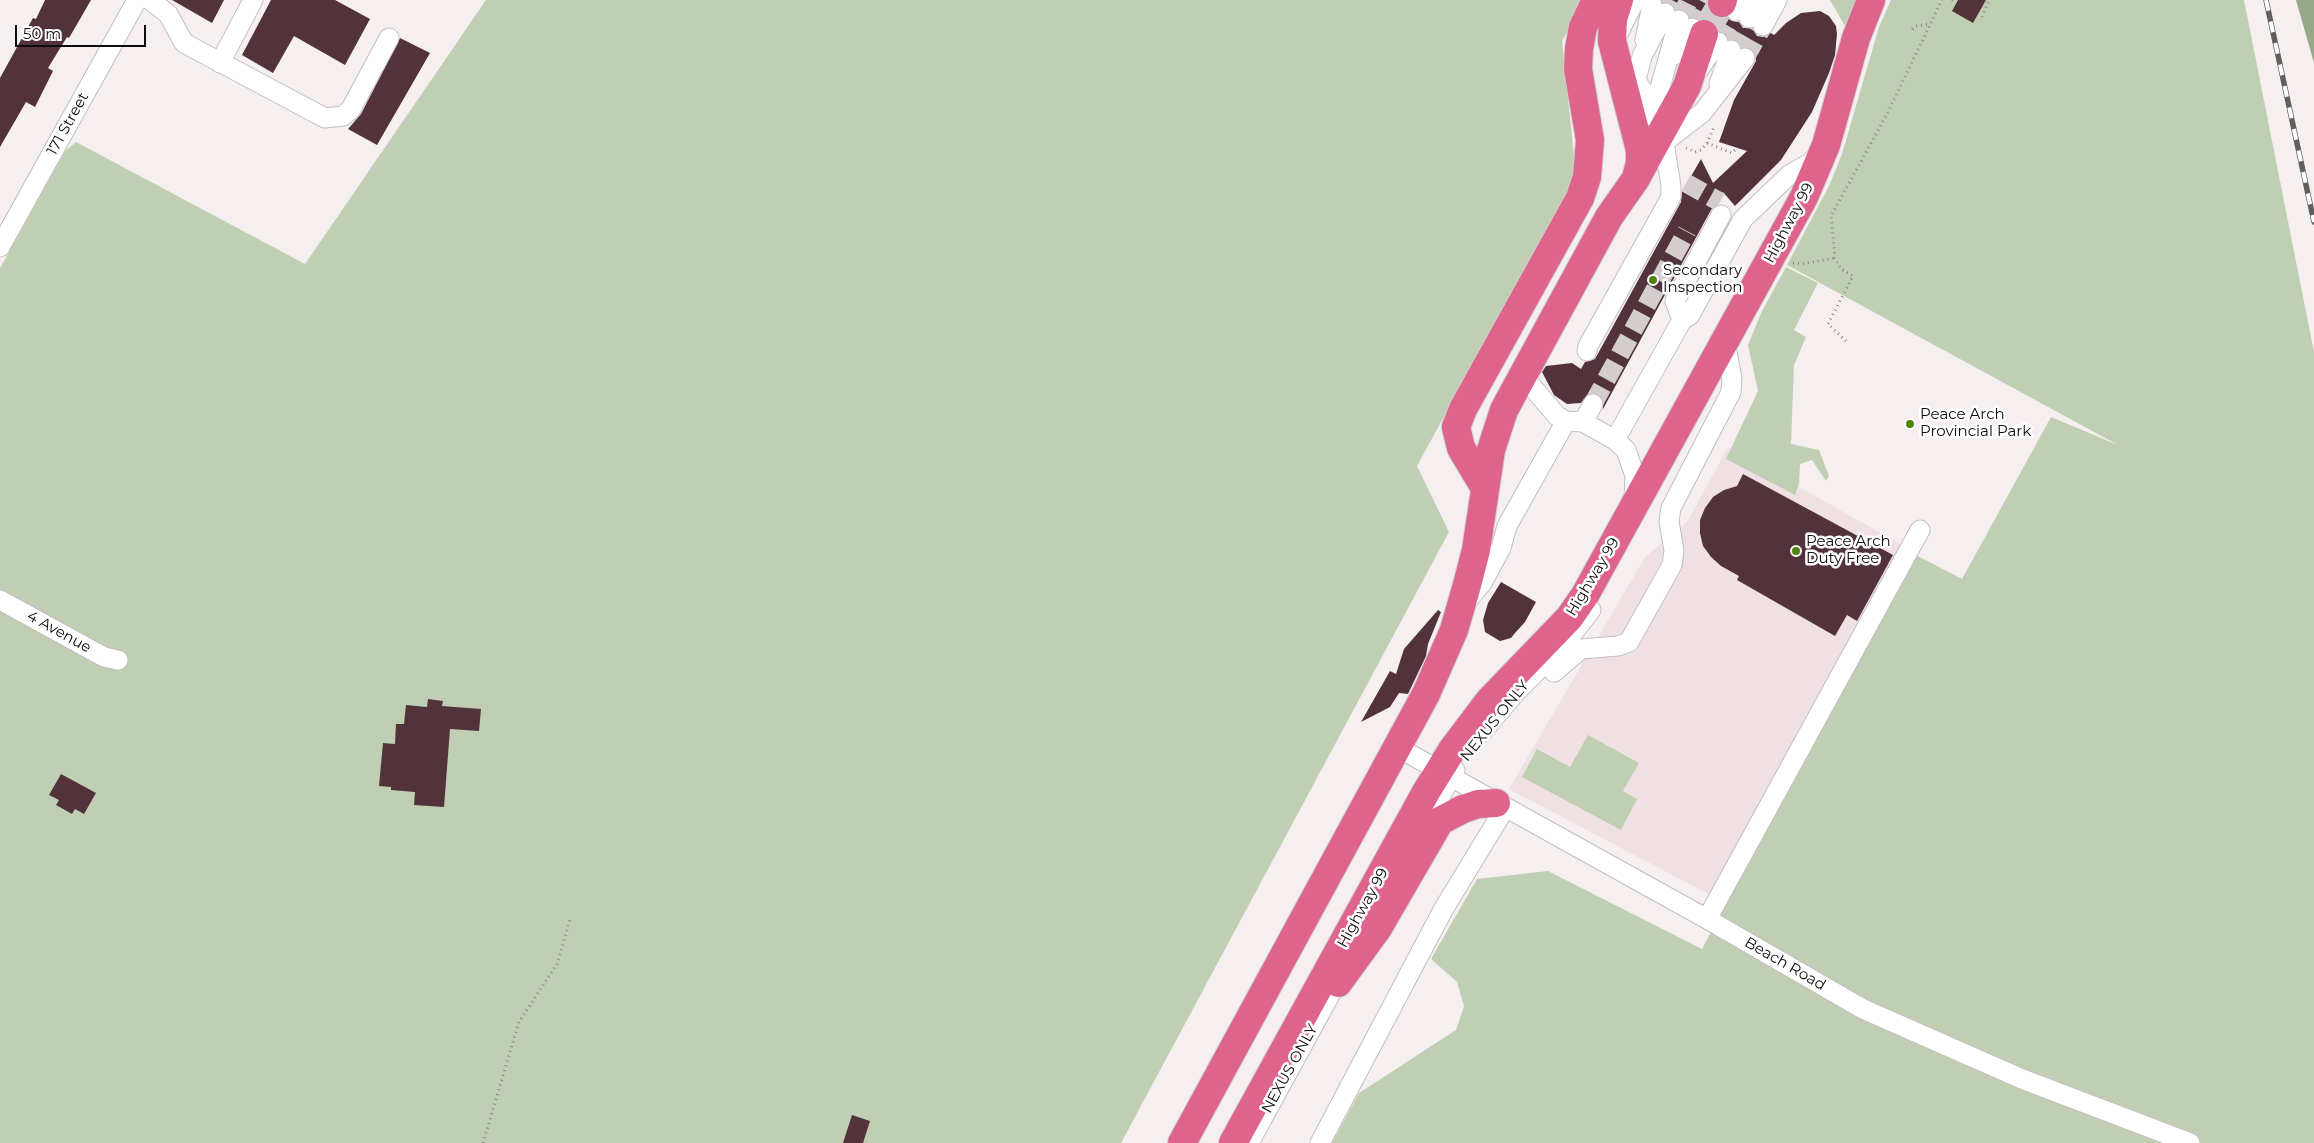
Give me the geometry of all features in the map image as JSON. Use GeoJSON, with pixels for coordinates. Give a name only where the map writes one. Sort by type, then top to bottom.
{"type":"FeatureCollection","features":[{"type":"Feature","properties":{"kind":"highway"},"geometry":{"type":"LineString","coordinates":[[1485,488],[1461,448],[1456,427],[1463,409],[1580,198],[1587,177],[1590,140],[1578,59],[1583,27],[1596,0]]}},
{"type":"Feature","properties":{"kind":"highway"},"geometry":{"type":"LineString","coordinates":[[1618,0],[1612,29],[1627,62],[1650,146]]}},
{"type":"Feature","properties":{"kind":"highway","name":"Highway 99"},"geometry":{"type":"LineString","coordinates":[[1233,1143],[1448,766],[1489,701],[1569,618],[1632,509],[1735,342],[1804,197],[1826,145],[1856,38],[1870,0]]}},
{"type":"Feature","properties":{"kind":"highway"},"geometry":{"type":"LineString","coordinates":[[1735,342],[1831,169],[1846,126],[1864,58],[1884,0]]}},
{"type":"Feature","properties":{"kind":"highway"},"geometry":{"type":"LineString","coordinates":[[1182,1143],[1414,716],[1446,651],[1461,608],[1476,550],[1491,450],[1501,417],[1526,367],[1650,146],[1677,77],[1691,28]]}},
{"type":"Feature","properties":{"kind":"highway"},"geometry":{"type":"LineString","coordinates":[[1270,1077],[1378,928],[1431,834],[1440,822],[1463,809],[1478,804],[1500,805]]}},
{"type":"Feature","properties":{"kind":"street","name":"171 Street"},"geometry":{"type":"LineString","coordinates":[[0,247],[137,0]]}},
{"type":"Feature","properties":{"kind":"street"},"geometry":{"type":"LineString","coordinates":[[150,0],[168,14],[184,43],[325,118],[343,116],[351,109],[389,38]]}},
{"type":"Feature","properties":{"kind":"street"},"geometry":{"type":"LineString","coordinates":[[220,63],[254,0]]}},
{"type":"Feature","properties":{"kind":"street"},"geometry":{"type":"LineString","coordinates":[[1739,10],[1770,1]]}},
{"type":"Feature","properties":{"kind":"street"},"geometry":{"type":"LineString","coordinates":[[1691,28],[1627,62],[1618,34],[1691,28]]}},
{"type":"Feature","properties":{"kind":"street"},"geometry":{"type":"LineString","coordinates":[[1650,146],[1702,114],[1712,101],[1691,28]]}},
{"type":"Feature","properties":{"kind":"street"},"geometry":{"type":"LineString","coordinates":[[1615,440],[1682,320],[1690,315],[1749,212],[1766,199],[1789,175],[1814,160],[1826,145]]}},
{"type":"Feature","properties":{"kind":"street"},"geometry":{"type":"LineString","coordinates":[[1650,146],[1673,175],[1686,183]]}},
{"type":"Feature","properties":{"kind":"street"},"geometry":{"type":"LineString","coordinates":[[1587,351],[1588,346],[1671,197],[1650,146]]}},
{"type":"Feature","properties":{"kind":"street"},"geometry":{"type":"LineString","coordinates":[[1682,320],[1675,301],[1721,208],[1740,214],[1749,212]]}},
{"type":"Feature","properties":{"kind":"street"},"geometry":{"type":"LineString","coordinates":[[1666,580],[1676,572],[1683,562],[1679,525],[1681,516],[1744,393],[1744,373],[1735,342]]}},
{"type":"Feature","properties":{"kind":"street"},"geometry":{"type":"LineString","coordinates":[[1448,766],[1482,732],[1510,715],[1576,651],[1618,646],[1629,642],[1674,559],[1669,515],[1728,403],[1732,386],[1735,342]]}},
{"type":"Feature","properties":{"kind":"street","name":"NEXUS ONLY"},"geometry":{"type":"LineString","coordinates":[[1249,1143],[1334,989],[1448,766],[1482,732],[1518,690],[1565,643],[1586,617],[1735,342]]}},
{"type":"Feature","properties":{"kind":"street"},"geometry":{"type":"LineString","coordinates":[[1526,367],[1528,382],[1557,416],[1615,440],[1626,450],[1635,476],[1636,494],[1632,509]]}},
{"type":"Feature","properties":{"kind":"street"},"geometry":{"type":"LineString","coordinates":[[1461,608],[1482,583],[1501,548],[1507,526],[1574,422],[1593,404]]}},
{"type":"Feature","properties":{"kind":"street"},"geometry":{"type":"LineString","coordinates":[[1707,919],[1920,530]]}},
{"type":"Feature","properties":{"kind":"street","name":"4 Avenue"},"geometry":{"type":"LineString","coordinates":[[0,600],[104,657],[118,660]]}},
{"type":"Feature","properties":{"kind":"street","name":"Beach Road"},"geometry":{"type":"LineString","coordinates":[[1397,747],[1448,766],[1500,805],[1707,919],[1863,1009],[2022,1079],[2190,1143]]}},
{"type":"Feature","properties":{"kind":"street"},"geometry":{"type":"LineString","coordinates":[[1320,1143],[1500,805]]}},
{"type":"Feature","properties":{"kind":"path"},"geometry":{"type":"LineString","coordinates":[[1846,341],[1828,324],[1853,276],[1840,269],[1835,258],[1832,216],[1887,114],[1942,0]]}},
{"type":"Feature","properties":{"kind":"path"},"geometry":{"type":"LineString","coordinates":[[1952,0],[1956,2]]}},
{"type":"Feature","properties":{"kind":"path"},"geometry":{"type":"LineString","coordinates":[[1982,17],[1989,0]]}},
{"type":"Feature","properties":{"kind":"path"},"geometry":{"type":"LineString","coordinates":[[1912,29],[1916,26],[1929,24]]}},
{"type":"Feature","properties":{"kind":"path"},"geometry":{"type":"LineString","coordinates":[[1707,143],[1732,152],[1737,148]]}},
{"type":"Feature","properties":{"kind":"path"},"geometry":{"type":"LineString","coordinates":[[1790,262],[1801,264],[1835,258]]}},
{"type":"Feature","properties":{"kind":"path"},"geometry":{"type":"LineString","coordinates":[[483,1143],[519,1022],[557,964],[570,920]]}},
{"type":"Feature","properties":{"kind":"shaded area"},"geometry":{"type":"Polygon","coordinates":[[[486,0],[1586,0],[1562,41],[1576,175],[1417,466],[1449,532],[1121,1143],[0,1143],[0,268],[65,151],[76,142],[305,264],[486,0]]]}},
{"type":"Feature","properties":{"kind":"shaded area"},"geometry":{"type":"Polygon","coordinates":[[[1830,0],[1859,0],[1848,31],[1830,0]]]}},
{"type":"Feature","properties":{"kind":"shaded area"},"geometry":{"type":"Polygon","coordinates":[[[1891,0],[2244,0],[2314,352],[2314,1143],[1332,1143],[1359,1093],[1456,1030],[1464,1006],[1457,982],[1431,959],[1477,879],[1548,871],[1702,949],[1914,554],[1962,579],[2051,417],[2118,445],[1787,265],[1830,184],[1842,154],[1879,27],[1891,0]]]}},
{"type":"Feature","properties":{"kind":"shaded area"},"geometry":{"type":"Polygon","coordinates":[[[2296,0],[2314,0],[2314,63],[2296,0]]]}},
{"type":"Feature","properties":{"kind":"shaded area"},"geometry":{"type":"Polygon","coordinates":[[[1786,267],[1818,283],[1794,330],[1806,337],[1794,365],[1791,444],[1819,450],[1829,476],[1826,481],[1812,460],[1800,464],[1799,484],[1795,495],[1726,459],[1758,391],[1748,345],[1761,313],[1786,267]]]}},
{"type":"Feature","properties":{"kind":"shaded area"},"geometry":{"type":"Polygon","coordinates":[[[1728,447],[1904,546],[1710,895],[1509,789],[1645,557],[1687,522],[1728,447]]]}},
{"type":"Feature","properties":{"kind":"shaded area"},"geometry":{"type":"Polygon","coordinates":[[[1588,735],[1639,763],[1623,791],[1637,799],[1621,830],[1522,777],[1537,749],[1570,767],[1588,735]]]}},
{"type":"Feature","properties":{"kind":"building"},"geometry":{"type":"Polygon","coordinates":[[[45,0],[91,0],[69,38],[67,37],[48,68],[53,71],[35,107],[26,102],[0,147],[0,78],[33,18],[36,19],[45,0]]]}},
{"type":"Feature","properties":{"kind":"building"},"geometry":{"type":"Polygon","coordinates":[[[172,0],[224,0],[212,23],[172,0]]]}},
{"type":"Feature","properties":{"kind":"building"},"geometry":{"type":"Polygon","coordinates":[[[271,0],[335,0],[370,19],[345,65],[294,36],[273,73],[242,55],[271,0]]]}},
{"type":"Feature","properties":{"kind":"building"},"geometry":{"type":"Polygon","coordinates":[[[1662,0],[1707,0],[1707,7],[1711,14],[1718,18],[1727,18],[1739,22],[1743,28],[1752,28],[1757,36],[1763,37],[1771,33],[1774,35],[1786,23],[1801,13],[1820,11],[1829,16],[1836,26],[1835,55],[1812,112],[1781,160],[1735,206],[1723,192],[1711,210],[1603,409],[1602,398],[1593,393],[1587,395],[1581,403],[1567,404],[1554,395],[1542,372],[1546,366],[1572,363],[1581,369],[1585,362],[1595,359],[1681,202],[1682,192],[1701,159],[1713,183],[1747,151],[1719,142],[1734,100],[1756,61],[1755,53],[1752,49],[1742,47],[1735,40],[1729,39],[1709,19],[1690,17],[1687,12],[1682,9],[1675,10],[1671,3],[1663,2],[1662,0]]]}},
{"type":"Feature","properties":{"kind":"building"},"geometry":{"type":"Polygon","coordinates":[[[1958,0],[1986,0],[1973,23],[1952,11],[1958,0]]]}},
{"type":"Feature","properties":{"kind":"building"},"geometry":{"type":"Polygon","coordinates":[[[400,38],[430,53],[377,145],[348,129],[361,114],[400,38]]]}},
{"type":"Feature","properties":{"kind":"building","name":"Peace Arch Duty Free"},"geometry":{"type":"Polygon","coordinates":[[[1743,474],[1893,555],[1857,621],[1847,615],[1835,636],[1737,580],[1739,576],[1721,566],[1703,546],[1700,520],[1705,508],[1713,497],[1724,490],[1737,486],[1743,474]]]}},
{"type":"Feature","properties":{"kind":"building"},"geometry":{"type":"Polygon","coordinates":[[[1501,582],[1536,602],[1525,622],[1511,638],[1500,641],[1485,632],[1483,620],[1488,603],[1501,582]]]}},
{"type":"Feature","properties":{"kind":"building"},"geometry":{"type":"Polygon","coordinates":[[[1438,610],[1441,612],[1428,644],[1426,656],[1408,694],[1399,693],[1390,707],[1361,722],[1390,671],[1396,674],[1404,649],[1438,610]]]}},
{"type":"Feature","properties":{"kind":"building"},"geometry":{"type":"Polygon","coordinates":[[[428,699],[443,701],[442,706],[481,709],[479,731],[450,729],[444,807],[414,805],[415,792],[391,790],[391,787],[379,786],[383,743],[395,744],[396,724],[404,724],[406,705],[427,707],[428,699]]]}},
{"type":"Feature","properties":{"kind":"building"},"geometry":{"type":"Polygon","coordinates":[[[61,774],[96,793],[84,814],[75,809],[72,814],[56,805],[59,800],[49,795],[61,774]]]}},
{"type":"Feature","properties":{"kind":"building"},"geometry":{"type":"Polygon","coordinates":[[[852,1115],[870,1121],[863,1143],[843,1143],[852,1115]]]}},
{"type":"Feature","properties":{"kind":"tunnel"},"geometry":{"type":"LineString","coordinates":[[1665,13],[1672,0]]}},
{"type":"Feature","properties":{"kind":"tunnel"},"geometry":{"type":"LineString","coordinates":[[1679,20],[1689,0]]}},
{"type":"Feature","properties":{"kind":"tunnel"},"geometry":{"type":"LineString","coordinates":[[1692,28],[1707,0]]}},
{"type":"Feature","properties":{"kind":"tunnel"},"geometry":{"type":"LineString","coordinates":[[1704,34],[1722,3]]}},
{"type":"Feature","properties":{"kind":"tunnel"},"geometry":{"type":"LineString","coordinates":[[1718,42],[1736,11]]}},
{"type":"Feature","properties":{"kind":"tunnel"},"geometry":{"type":"LineString","coordinates":[[1731,50],[1749,18]]}},
{"type":"Feature","properties":{"kind":"tunnel"},"geometry":{"type":"LineString","coordinates":[[1745,58],[1763,26]]}},
{"type":"Feature","properties":{"kind":"tunnel"},"geometry":{"type":"LineString","coordinates":[[1686,183],[1720,202]]}},
{"type":"Feature","properties":{"kind":"tunnel"},"geometry":{"type":"LineString","coordinates":[[1593,404],[1687,231]]}},
{"type":"Feature","properties":{"kind":"railway"},"geometry":{"type":"LineString","coordinates":[[2266,0],[2314,222]]}},
{"type":"Feature","properties":{"kind":"place","name":"Secondary Inspection"},"geometry":{"type":"Point","coordinates":[1653,280]}},
{"type":"Feature","properties":{"kind":"place","name":"Peace Arch Provincial Park"},"geometry":{"type":"Point","coordinates":[1910,424]}},
{"type":"Feature","properties":{"kind":"place","name":"Peace Arch Duty Free"},"geometry":{"type":"Point","coordinates":[1796,551]}}]}
